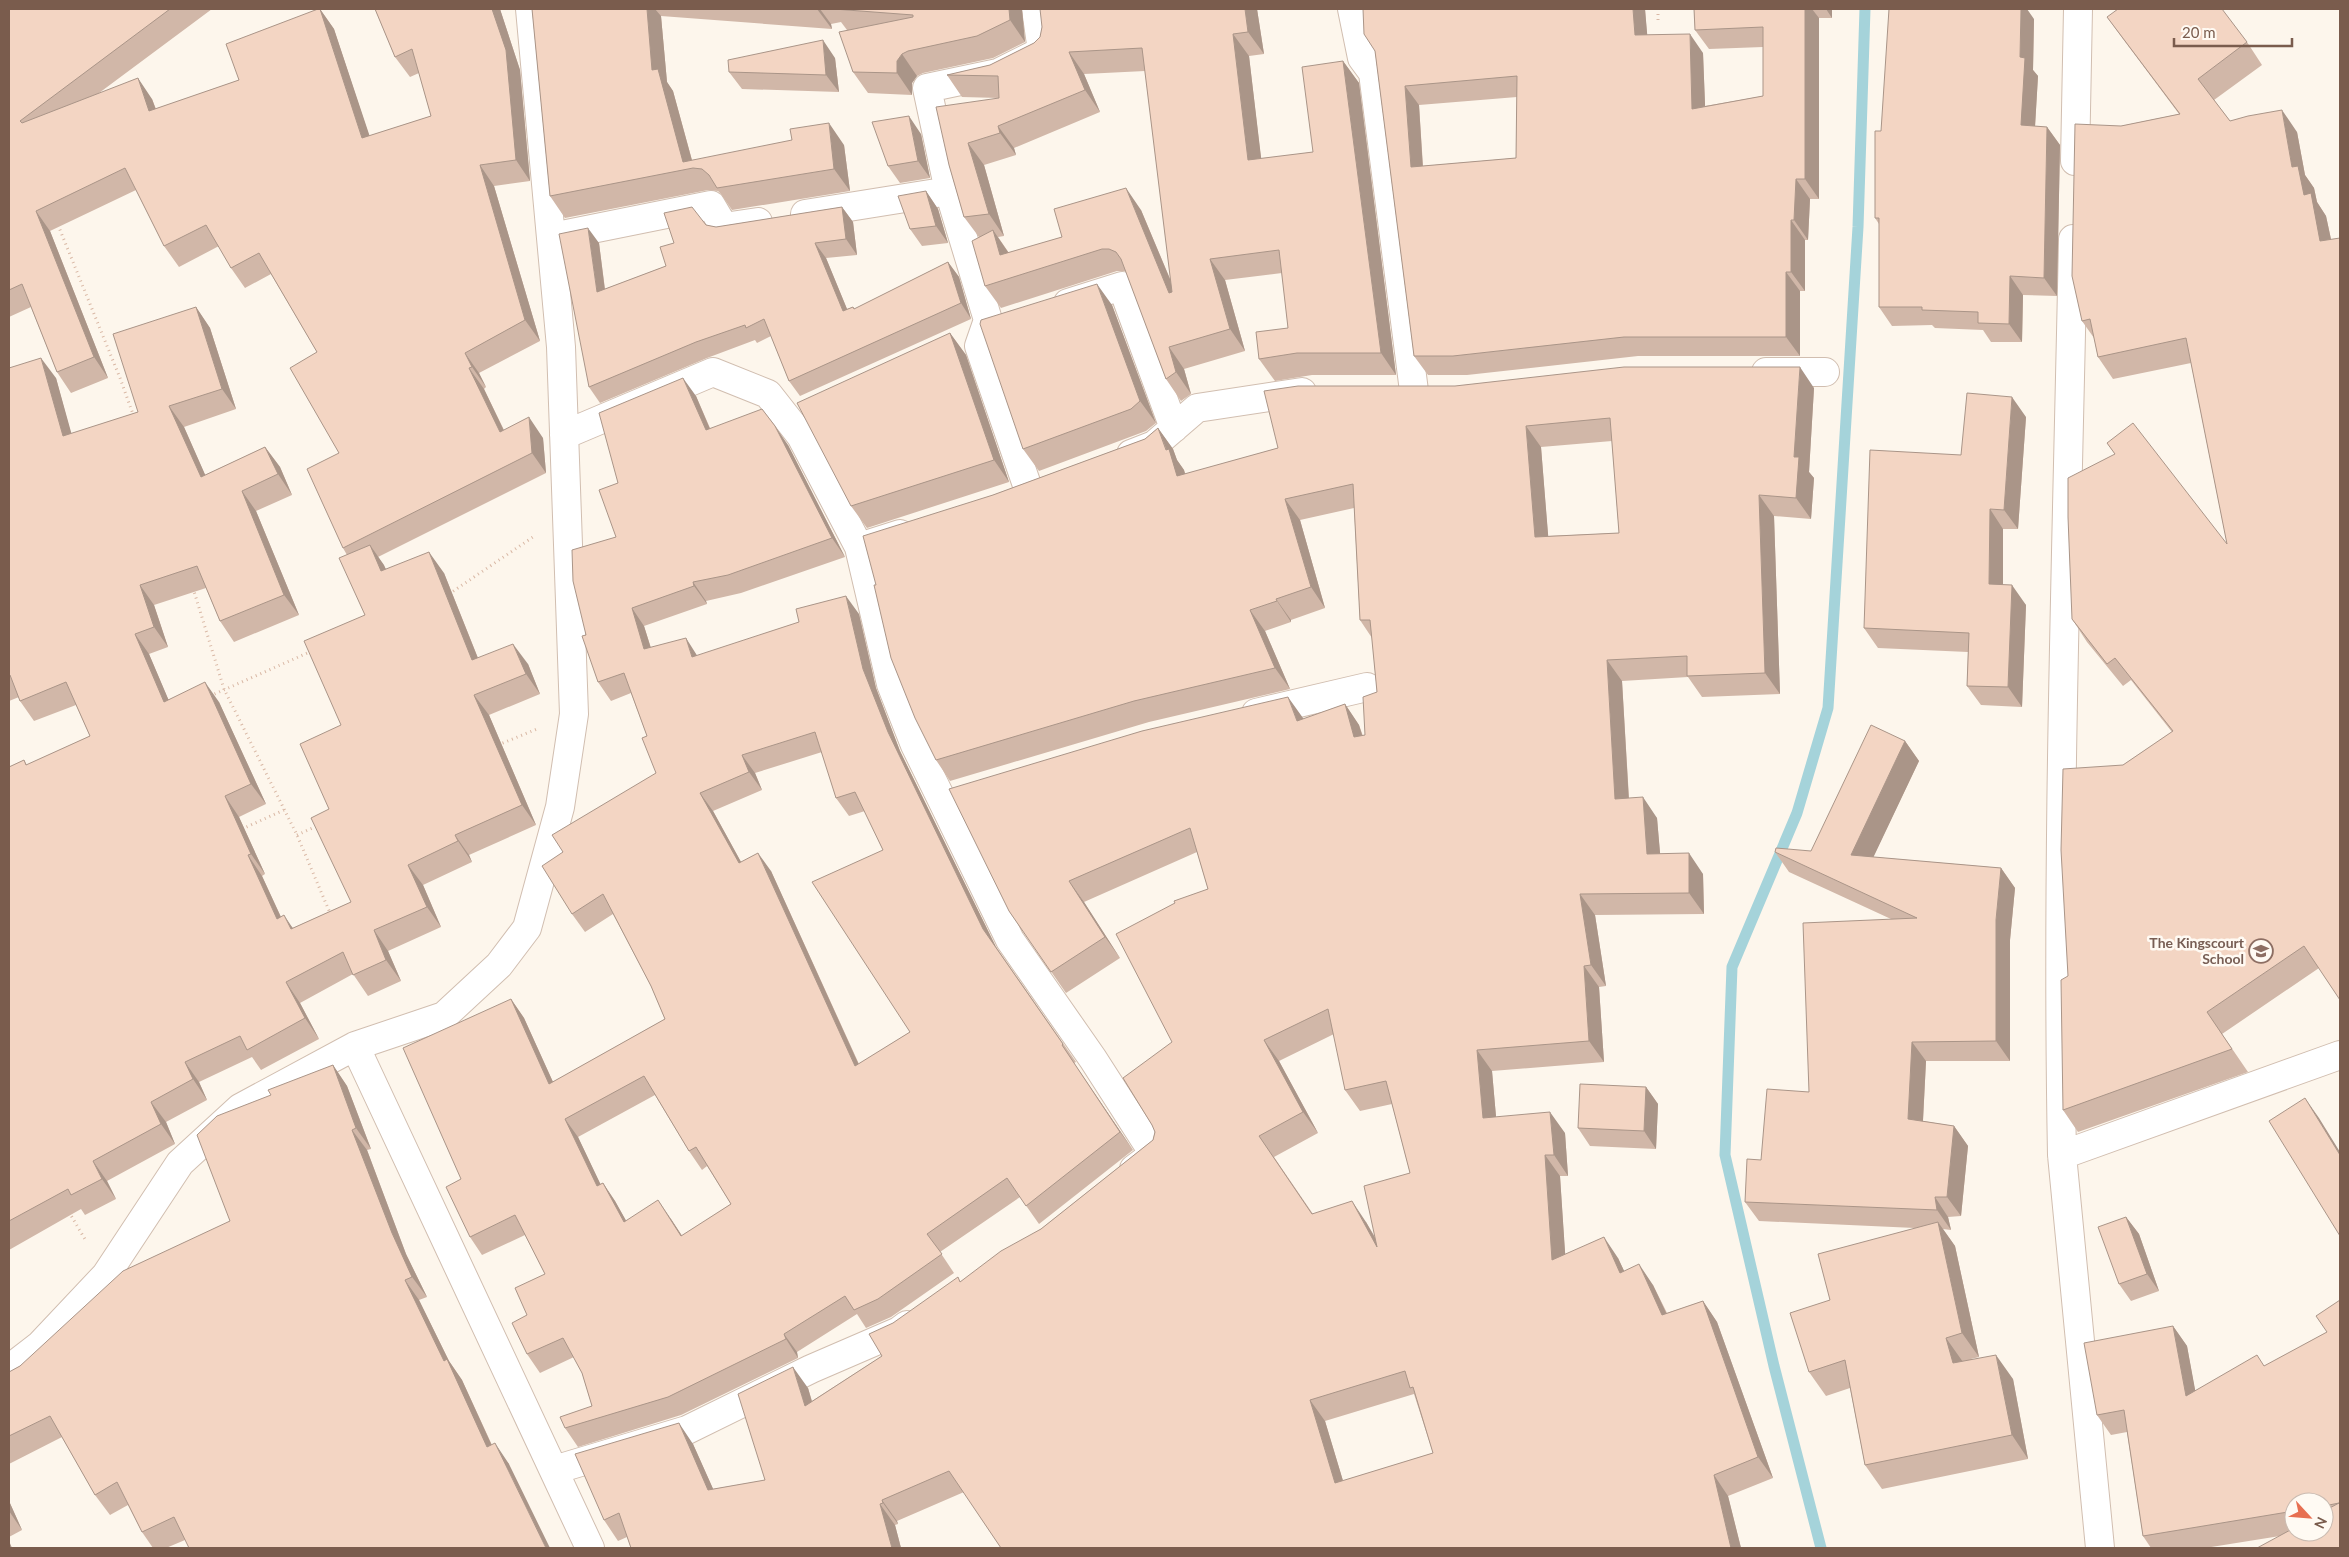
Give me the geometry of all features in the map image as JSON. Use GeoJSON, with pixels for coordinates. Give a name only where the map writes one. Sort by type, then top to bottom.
{"type":"FeatureCollection","features":[{"type":"Feature","properties":{"kind":"street"},"geometry":{"type":"LineString","coordinates":[[9,1369],[40,1345],[106,1275],[180,1163],[240,1108],[355,1046],[444,1016],[499,965],[527,928],[560,806],[574,714],[561,347],[530,9]]}},
{"type":"Feature","properties":{"kind":"street"},"geometry":{"type":"LineString","coordinates":[[1029,491],[978,346],[988,320],[949,191],[927,88],[998,73],[1042,51],[1036,9]]}},
{"type":"Feature","properties":{"kind":"street"},"geometry":{"type":"LineString","coordinates":[[1352,9],[1362,58],[1373,73],[1414,391]]}},
{"type":"Feature","properties":{"kind":"street"},"geometry":{"type":"LineString","coordinates":[[2074,188],[2078,9]]}},
{"type":"Feature","properties":{"kind":"street"},"geometry":{"type":"LineString","coordinates":[[551,238],[711,205],[724,227],[949,191]]}},
{"type":"Feature","properties":{"kind":"street"},"geometry":{"type":"LineString","coordinates":[[2074,217],[2059,973],[2062,1155],[2100,1548]]}},
{"type":"Feature","properties":{"kind":"street"},"geometry":{"type":"LineString","coordinates":[[1040,312],[1122,286],[1174,428]]}},
{"type":"Feature","properties":{"kind":"street"},"geometry":{"type":"LineString","coordinates":[[957,342],[984,330],[1012,321]]}},
{"type":"Feature","properties":{"kind":"street"},"geometry":{"type":"LineString","coordinates":[[564,435],[713,372],[768,394],[801,436],[859,547],[891,684],[915,745],[1010,940],[1094,1059],[1154,1154],[1115,1184]]}},
{"type":"Feature","properties":{"kind":"street"},"geometry":{"type":"LineString","coordinates":[[1736,372],[1825,372]]}},
{"type":"Feature","properties":{"kind":"street"},"geometry":{"type":"LineString","coordinates":[[1110,462],[1154,445],[1197,408],[1312,391],[1330,391]]}},
{"type":"Feature","properties":{"kind":"street"},"geometry":{"type":"LineString","coordinates":[[1386,391],[1441,391]]}},
{"type":"Feature","properties":{"kind":"street"},"geometry":{"type":"LineString","coordinates":[[788,419],[815,407]]}},
{"type":"Feature","properties":{"kind":"street"},"geometry":{"type":"LineString","coordinates":[[1002,501],[1056,481]]}},
{"type":"Feature","properties":{"kind":"street"},"geometry":{"type":"LineString","coordinates":[[859,547],[922,527]]}},
{"type":"Feature","properties":{"kind":"street"},"geometry":{"type":"LineString","coordinates":[[1231,719],[1367,688]]}},
{"type":"Feature","properties":{"kind":"street"},"geometry":{"type":"LineString","coordinates":[[942,800],[970,791]]}},
{"type":"Feature","properties":{"kind":"street"},"geometry":{"type":"LineString","coordinates":[[355,1046],[590,1548]]}},
{"type":"Feature","properties":{"kind":"street"},"geometry":{"type":"LineString","coordinates":[[2062,1155],[2340,1055]]}},
{"type":"Feature","properties":{"kind":"street"},"geometry":{"type":"LineString","coordinates":[[554,1470],[687,1430],[811,1369],[900,1331],[924,1314]]}},
{"type":"Feature","properties":{"kind":"path"},"geometry":{"type":"LineString","coordinates":[[1658,9],[1658,20]]}},
{"type":"Feature","properties":{"kind":"path"},"geometry":{"type":"LineString","coordinates":[[56,221],[137,424]]}},
{"type":"Feature","properties":{"kind":"path"},"geometry":{"type":"LineString","coordinates":[[445,597],[567,515]]}},
{"type":"Feature","properties":{"kind":"path"},"geometry":{"type":"LineString","coordinates":[[192,585],[224,689],[297,835],[330,914],[321,918]]}},
{"type":"Feature","properties":{"kind":"path"},"geometry":{"type":"LineString","coordinates":[[208,697],[319,648]]}},
{"type":"Feature","properties":{"kind":"path"},"geometry":{"type":"LineString","coordinates":[[492,747],[574,714]]}},
{"type":"Feature","properties":{"kind":"path"},"geometry":{"type":"LineString","coordinates":[[239,830],[284,810]]}},
{"type":"Feature","properties":{"kind":"path"},"geometry":{"type":"LineString","coordinates":[[297,835],[324,823]]}},
{"type":"Feature","properties":{"kind":"path"},"geometry":{"type":"LineString","coordinates":[[68,1210],[106,1275]]}},
{"type":"Feature","properties":{"kind":"building"},"geometry":{"type":"Polygon","coordinates":[[[9,9],[170,9],[20,121],[22,123],[138,78],[149,111],[239,80],[226,44],[320,9],[362,138],[431,116],[412,49],[395,57],[375,9],[492,9],[506,50],[516,160],[480,165],[525,320],[465,353],[472,367],[469,368],[500,432],[529,417],[532,453],[343,548],[307,469],[339,453],[290,368],[317,352],[259,253],[231,268],[206,225],[164,246],[125,168],[36,211],[94,357],[57,372],[22,284],[9,290],[9,9]]]}},
{"type":"Feature","properties":{"kind":"building"},"geometry":{"type":"Polygon","coordinates":[[[532,9],[647,9],[652,70],[658,69],[683,162],[792,140],[790,129],[829,123],[834,169],[717,188],[709,175],[702,169],[693,168],[550,196],[532,9]]]}},
{"type":"Feature","properties":{"kind":"building"},"geometry":{"type":"Polygon","coordinates":[[[834,9],[1009,9],[1010,20],[977,36],[908,51],[902,54],[897,61],[897,73],[853,72],[839,32],[913,17],[913,15],[834,9]]]}},
{"type":"Feature","properties":{"kind":"building"},"geometry":{"type":"Polygon","coordinates":[[[1040,9],[1245,9],[1248,32],[1233,34],[1248,160],[1313,152],[1302,67],[1343,61],[1381,353],[1297,353],[1259,359],[1256,332],[1288,328],[1279,250],[1210,259],[1230,329],[1169,347],[1176,372],[1166,379],[1121,259],[1116,252],[1102,249],[985,286],[972,241],[993,230],[1000,255],[1062,237],[1054,209],[1126,188],[1169,293],[1172,292],[1142,48],[1069,52],[1085,90],[998,126],[1000,133],[968,143],[989,214],[964,217],[949,165],[936,107],[999,98],[998,76],[947,75],[990,65],[1034,43],[1040,37],[1042,27],[1040,9]]]}},
{"type":"Feature","properties":{"kind":"building"},"geometry":{"type":"Polygon","coordinates":[[[1363,9],[1633,9],[1635,35],[1690,34],[1692,109],[1763,96],[1763,27],[1695,30],[1694,9],[1805,9],[1805,179],[1796,179],[1794,220],[1791,220],[1791,272],[1786,272],[1786,337],[1624,337],[1453,356],[1414,356],[1375,51],[1364,34],[1363,9]],[[1517,76],[1405,86],[1411,167],[1516,158],[1517,76]]]}},
{"type":"Feature","properties":{"kind":"building"},"geometry":{"type":"Polygon","coordinates":[[[1889,9],[2021,9],[2020,57],[2025,58],[2021,125],[2047,127],[2044,278],[2010,276],[2009,324],[1978,323],[1978,312],[1922,310],[1922,307],[1879,307],[1879,218],[1875,218],[1875,131],[1881,131],[1889,9]]]}},
{"type":"Feature","properties":{"kind":"building"},"geometry":{"type":"Polygon","coordinates":[[[2118,9],[2222,9],[2247,42],[2198,79],[2230,121],[2282,110],[2292,167],[2298,166],[2304,195],[2311,193],[2320,241],[2340,238],[2340,1000],[2304,946],[2207,1012],[2232,1049],[2063,1110],[2061,980],[2068,976],[2061,850],[2063,769],[2123,765],[2173,731],[2115,658],[2107,664],[2072,619],[2068,478],[2115,454],[2107,443],[2133,423],[2227,544],[2186,338],[2098,357],[2090,319],[2082,321],[2072,276],[2075,124],[2121,126],[2180,114],[2107,17],[2118,9]]]}},
{"type":"Feature","properties":{"kind":"building"},"geometry":{"type":"Polygon","coordinates":[[[823,40],[826,75],[729,72],[728,60],[823,40]]]}},
{"type":"Feature","properties":{"kind":"building"},"geometry":{"type":"Polygon","coordinates":[[[909,116],[918,161],[888,166],[872,122],[909,116]]]}},
{"type":"Feature","properties":{"kind":"building"},"geometry":{"type":"Polygon","coordinates":[[[926,191],[936,226],[910,229],[898,196],[926,191]]]}},
{"type":"Feature","properties":{"kind":"building"},"geometry":{"type":"Polygon","coordinates":[[[692,207],[706,225],[716,227],[842,207],[846,239],[815,243],[843,311],[853,307],[854,309],[948,262],[961,303],[789,381],[764,319],[746,328],[745,325],[696,342],[589,387],[559,234],[588,228],[597,292],[666,266],[660,247],[674,243],[664,213],[692,207]]]}},
{"type":"Feature","properties":{"kind":"building"},"geometry":{"type":"Polygon","coordinates":[[[1097,284],[1140,401],[1131,409],[1023,449],[980,324],[981,320],[1097,284]]]}},
{"type":"Feature","properties":{"kind":"building"},"geometry":{"type":"Polygon","coordinates":[[[196,307],[222,389],[169,406],[201,477],[265,447],[278,474],[242,491],[284,595],[220,621],[197,566],[140,585],[154,627],[135,634],[164,702],[205,682],[251,784],[225,796],[251,854],[248,855],[277,919],[284,915],[291,929],[351,902],[311,818],[329,809],[300,744],[341,725],[304,641],[365,615],[339,558],[370,545],[381,571],[429,552],[472,660],[513,644],[526,674],[474,695],[522,805],[455,835],[458,841],[408,865],[427,907],[374,930],[386,960],[353,975],[343,952],[286,982],[305,1018],[247,1050],[240,1036],[185,1062],[193,1079],[151,1102],[161,1124],[93,1161],[102,1179],[71,1195],[68,1189],[9,1221],[9,767],[24,760],[26,765],[90,736],[66,682],[20,701],[9,675],[9,368],[41,358],[63,436],[138,412],[113,334],[196,307]]]}},
{"type":"Feature","properties":{"kind":"building"},"geometry":{"type":"Polygon","coordinates":[[[950,333],[994,460],[851,506],[797,403],[950,333]]]}},
{"type":"Feature","properties":{"kind":"building"},"geometry":{"type":"Polygon","coordinates":[[[1624,367],[1800,367],[1794,457],[1799,457],[1796,498],[1759,495],[1765,673],[1687,676],[1687,656],[1607,660],[1615,799],[1643,797],[1647,854],[1689,853],[1689,893],[1580,894],[1591,965],[1584,966],[1589,1041],[1477,1050],[1483,1118],[1550,1112],[1554,1155],[1545,1155],[1552,1260],[1604,1237],[1620,1273],[1639,1264],[1662,1315],[1703,1301],[1758,1457],[1714,1475],[1731,1548],[1001,1548],[949,1471],[882,1500],[883,1503],[880,1504],[892,1548],[631,1548],[619,1513],[604,1520],[575,1454],[679,1423],[708,1490],[765,1480],[738,1394],[793,1367],[805,1406],[882,1356],[869,1334],[893,1323],[958,1277],[960,1282],[1001,1251],[1041,1229],[1153,1140],[1155,1132],[1152,1125],[1123,1078],[1172,1042],[1116,934],[1175,903],[1174,901],[1208,889],[1190,828],[1069,881],[1105,937],[1051,972],[1009,911],[949,789],[1142,731],[1288,697],[1297,721],[1345,704],[1354,737],[1365,735],[1363,697],[1377,692],[1370,620],[1360,620],[1353,484],[1285,499],[1311,587],[1250,610],[1275,668],[1134,701],[936,760],[915,718],[891,658],[874,585],[876,585],[863,536],[993,495],[1145,439],[1158,428],[1166,450],[1169,449],[1177,476],[1278,448],[1264,391],[1298,386],[1455,386],[1624,367]],[[1610,418],[1526,426],[1535,537],[1619,533],[1610,418]],[[1328,1009],[1264,1040],[1303,1112],[1259,1136],[1312,1214],[1352,1201],[1377,1247],[1364,1186],[1410,1173],[1386,1081],[1345,1090],[1328,1009]],[[1405,1371],[1310,1400],[1335,1483],[1433,1453],[1413,1387],[1410,1388],[1405,1371]]]}},
{"type":"Feature","properties":{"kind":"building"},"geometry":{"type":"Polygon","coordinates":[[[683,378],[706,430],[762,409],[775,426],[832,538],[728,575],[693,582],[694,586],[632,608],[644,649],[686,638],[692,657],[799,622],[796,609],[846,596],[863,669],[888,732],[983,929],[1063,1044],[1120,1132],[1026,1206],[1007,1178],[927,1234],[942,1254],[878,1299],[854,1310],[845,1296],[784,1334],[786,1339],[668,1397],[565,1428],[560,1417],[592,1406],[582,1373],[563,1338],[527,1354],[512,1323],[527,1315],[515,1288],[545,1274],[515,1215],[470,1237],[446,1187],[461,1179],[403,1048],[511,999],[549,1084],[665,1019],[651,986],[603,894],[572,914],[542,866],[563,852],[552,835],[656,773],[642,738],[647,736],[624,673],[598,682],[582,636],[586,635],[573,581],[572,550],[616,537],[599,490],[618,483],[599,413],[683,378]],[[815,732],[742,755],[749,772],[700,793],[739,863],[758,853],[855,1066],[910,1032],[812,882],[883,850],[855,792],[836,798],[815,732]],[[644,1076],[565,1119],[597,1186],[603,1183],[624,1222],[658,1200],[681,1236],[731,1204],[696,1147],[689,1151],[644,1076]]]}},
{"type":"Feature","properties":{"kind":"building"},"geometry":{"type":"Polygon","coordinates":[[[1967,393],[2012,397],[2004,510],[1990,509],[1989,584],[2012,585],[2008,687],[1967,686],[1969,633],[1864,628],[1870,450],[1961,455],[1967,393]]]}},
{"type":"Feature","properties":{"kind":"building"},"geometry":{"type":"Polygon","coordinates":[[[1871,725],[1905,741],[1851,855],[2001,868],[1996,920],[1996,1041],[1912,1042],[1908,1119],[1954,1126],[1947,1197],[1935,1197],[1937,1210],[1745,1202],[1747,1159],[1761,1160],[1767,1089],[1809,1092],[1803,923],[1917,918],[1775,852],[1776,848],[1811,851],[1871,725]]]}},
{"type":"Feature","properties":{"kind":"building"},"geometry":{"type":"Polygon","coordinates":[[[333,1065],[356,1128],[352,1130],[392,1233],[412,1277],[405,1280],[444,1361],[447,1359],[487,1447],[495,1443],[546,1548],[189,1548],[174,1517],[142,1532],[117,1482],[95,1495],[50,1416],[9,1436],[9,1372],[20,1366],[123,1271],[230,1221],[197,1135],[217,1116],[271,1095],[268,1090],[333,1065]]]}},
{"type":"Feature","properties":{"kind":"building"},"geometry":{"type":"Polygon","coordinates":[[[1580,1084],[1646,1087],[1644,1131],[1578,1128],[1580,1084]]]}},
{"type":"Feature","properties":{"kind":"building"},"geometry":{"type":"Polygon","coordinates":[[[2305,1098],[2340,1155],[2340,1236],[2269,1121],[2305,1098]]]}},
{"type":"Feature","properties":{"kind":"building"},"geometry":{"type":"Polygon","coordinates":[[[2126,1217],[2147,1274],[2119,1284],[2098,1227],[2126,1217]]]}},
{"type":"Feature","properties":{"kind":"building"},"geometry":{"type":"Polygon","coordinates":[[[1938,1222],[1962,1333],[1946,1338],[1953,1363],[1996,1355],[2012,1435],[1865,1465],[1845,1360],[1809,1372],[1790,1313],[1830,1300],[1818,1254],[1938,1222]]]}},
{"type":"Feature","properties":{"kind":"building"},"geometry":{"type":"Polygon","coordinates":[[[2340,1300],[2340,1548],[2257,1548],[2284,1533],[2284,1542],[2334,1542],[2334,1506],[2339,1503],[2334,1504],[2334,1492],[2284,1492],[2284,1513],[2143,1536],[2124,1410],[2097,1415],[2084,1343],[2173,1326],[2186,1396],[2257,1355],[2264,1366],[2327,1332],[2316,1316],[2340,1300]]]}},
{"type":"Feature","properties":{"kind":"waterway"},"geometry":{"type":"LineString","coordinates":[[1821,1548],[1774,1366],[1725,1155],[1732,967],[1797,813],[1828,708],[1858,227],[1865,9]]}},
{"type":"Feature","properties":{"kind":"place","name":"The Kingscourt School"},"geometry":{"type":"Point","coordinates":[2261,951]}}]}
